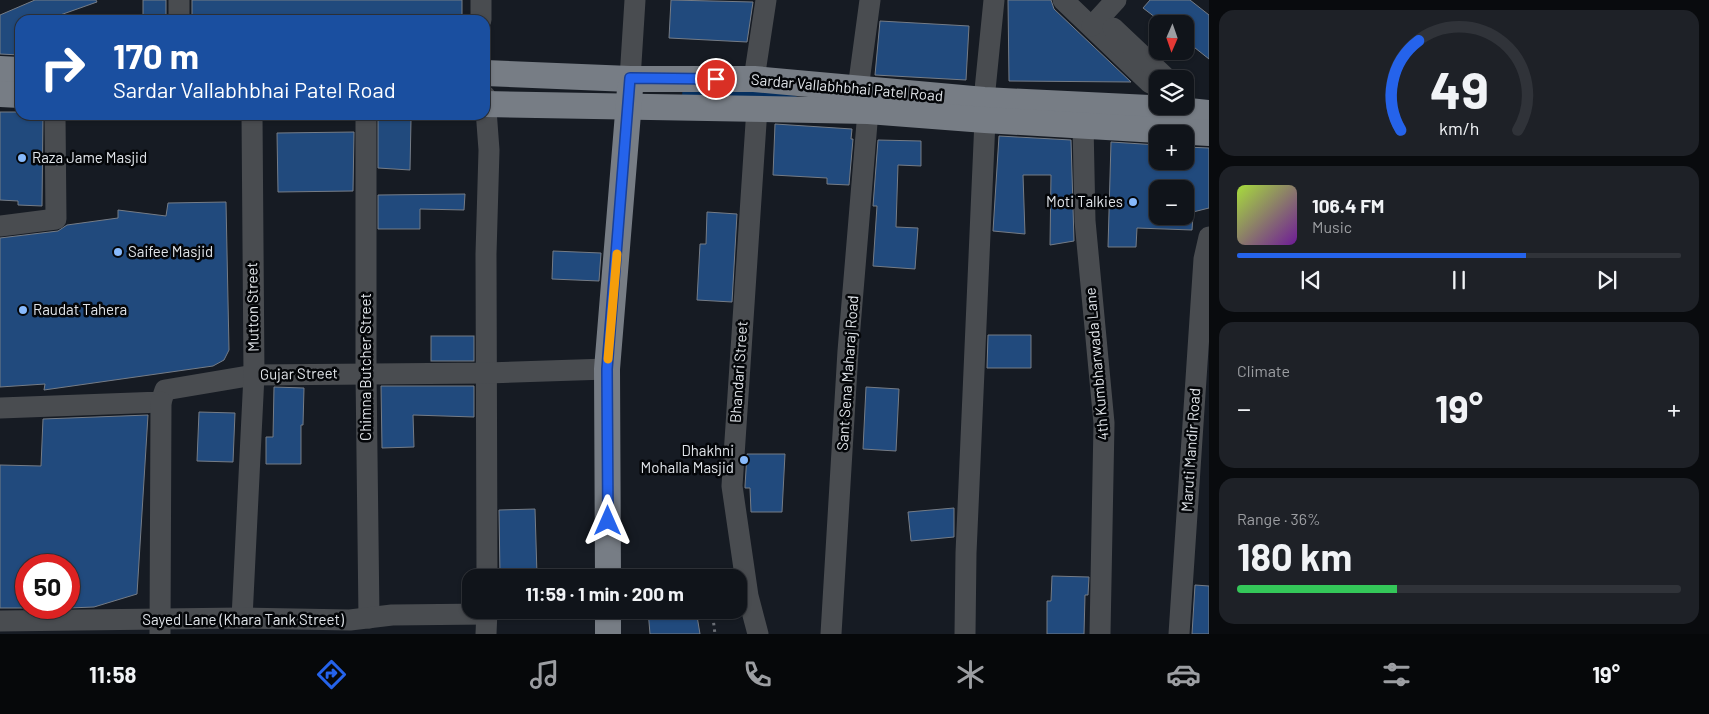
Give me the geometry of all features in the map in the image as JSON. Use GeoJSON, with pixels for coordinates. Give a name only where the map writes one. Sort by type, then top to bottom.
{"type":"FeatureCollection","features":[{"type":"Feature","properties":{"kind":"main road"},"geometry":{"type":"LineString","coordinates":[[0,69],[15,70]]}},
{"type":"Feature","properties":{"kind":"main road","name":"Sardar Vallabhbhai Patel Road"},"geometry":{"type":"LineString","coordinates":[[490,73],[754,80],[863,100],[984,110],[1083,124],[1203,115]]}},
{"type":"Feature","properties":{"kind":"main road"},"geometry":{"type":"LineString","coordinates":[[608,569],[607,369],[630,78]]}},
{"type":"Feature","properties":{"kind":"main road"},"geometry":{"type":"LineString","coordinates":[[0,94],[15,95]]}},
{"type":"Feature","properties":{"kind":"main road","name":"Sardar Vallabhbhai Patel Road"},"geometry":{"type":"LineString","coordinates":[[490,101],[628,108],[757,108],[863,100]]}},
{"type":"Feature","properties":{"kind":"main road","name":"Sardar Vallabhbhai Patel Road"},"geometry":{"type":"LineString","coordinates":[[984,110],[1170,109],[1203,115]]}},
{"type":"Feature","properties":{"kind":"main road"},"geometry":{"type":"LineString","coordinates":[[608,619],[608,634]]}},
{"type":"Feature","properties":{"kind":"street"},"geometry":{"type":"LineString","coordinates":[[179,0],[179,15]]}},
{"type":"Feature","properties":{"kind":"street"},"geometry":{"type":"LineString","coordinates":[[481,0],[481,15]]}},
{"type":"Feature","properties":{"kind":"street"},"geometry":{"type":"LineString","coordinates":[[630,78],[635,0]]}},
{"type":"Feature","properties":{"kind":"street"},"geometry":{"type":"LineString","coordinates":[[754,80],[766,0]]}},
{"type":"Feature","properties":{"kind":"street","name":"Sant Sena Maharaj Road"},"geometry":{"type":"LineString","coordinates":[[831,634],[870,0]]}},
{"type":"Feature","properties":{"kind":"street"},"geometry":{"type":"LineString","coordinates":[[966,634],[966,553],[984,110],[994,0]]}},
{"type":"Feature","properties":{"kind":"street"},"geometry":{"type":"LineString","coordinates":[[1063,0],[1096,21],[1156,70]]}},
{"type":"Feature","properties":{"kind":"street"},"geometry":{"type":"LineString","coordinates":[[1084,0],[1096,21],[1149,82]]}},
{"type":"Feature","properties":{"kind":"street"},"geometry":{"type":"LineString","coordinates":[[1096,21],[1116,0]]}},
{"type":"Feature","properties":{"kind":"street","name":"Bhandari Street"},"geometry":{"type":"LineString","coordinates":[[757,108],[732,486],[748,596],[758,634]]}},
{"type":"Feature","properties":{"kind":"street"},"geometry":{"type":"LineString","coordinates":[[0,226],[56,219],[55,120]]}},
{"type":"Feature","properties":{"kind":"street","name":"Mutton Street"},"geometry":{"type":"LineString","coordinates":[[242,618],[254,375],[252,120]]}},
{"type":"Feature","properties":{"kind":"street","name":"Chimna Butcher Street"},"geometry":{"type":"LineString","coordinates":[[366,120],[366,373],[369,618]]}},
{"type":"Feature","properties":{"kind":"street"},"geometry":{"type":"LineString","coordinates":[[487,120],[489,150],[487,569]]}},
{"type":"Feature","properties":{"kind":"street","name":"4th Kumbharwada Lane"},"geometry":{"type":"LineString","coordinates":[[1083,124],[1085,221],[1104,423],[1100,634]]}},
{"type":"Feature","properties":{"kind":"street","name":"Maruti Mandir Road"},"geometry":{"type":"LineString","coordinates":[[1179,634],[1204,260],[1209,237]]}},
{"type":"Feature","properties":{"kind":"street","name":"Gujar Street"},"geometry":{"type":"LineString","coordinates":[[161,402],[165,390],[254,375],[487,373],[607,369]]}},
{"type":"Feature","properties":{"kind":"street"},"geometry":{"type":"LineString","coordinates":[[0,408],[161,402],[160,627]]}},
{"type":"Feature","properties":{"kind":"street","name":"Sayed Lane (Khara Tank Street)"},"geometry":{"type":"LineString","coordinates":[[0,621],[53,627],[160,627],[242,618],[272,626],[369,618],[392,624],[486,619]]}},
{"type":"Feature","properties":{"kind":"path"},"geometry":{"type":"LineString","coordinates":[[714,619],[716,634]]}},
{"type":"Feature","properties":{"kind":"shaded area"},"geometry":{"type":"Polygon","coordinates":[[[683,83],[768,87],[798,97],[682,97],[683,83]]]}},
{"type":"Feature","properties":{"kind":"building"},"geometry":{"type":"Polygon","coordinates":[[[35,0],[96,0],[97,2],[60,15],[15,15],[15,55],[0,54],[0,15],[35,0]]]}},
{"type":"Feature","properties":{"kind":"building"},"geometry":{"type":"Polygon","coordinates":[[[143,0],[166,0],[166,15],[143,15],[143,0]]]}},
{"type":"Feature","properties":{"kind":"building"},"geometry":{"type":"Polygon","coordinates":[[[192,0],[462,0],[462,15],[192,15],[192,0]]]}},
{"type":"Feature","properties":{"kind":"building"},"geometry":{"type":"Polygon","coordinates":[[[671,0],[753,2],[747,42],[669,38],[671,0]]]}},
{"type":"Feature","properties":{"kind":"building"},"geometry":{"type":"Polygon","coordinates":[[[1008,0],[1051,0],[1054,9],[1131,82],[1009,81],[1008,0]]]}},
{"type":"Feature","properties":{"kind":"building"},"geometry":{"type":"Polygon","coordinates":[[[1150,0],[1190,0],[1209,15],[1209,59],[1194,47],[1194,15],[1152,15],[1143,8],[1150,0]]]}},
{"type":"Feature","properties":{"kind":"building"},"geometry":{"type":"Polygon","coordinates":[[[880,21],[969,26],[966,80],[875,75],[880,21]]]}},
{"type":"Feature","properties":{"kind":"building","name":"Raza Jame Masjid"},"geometry":{"type":"Polygon","coordinates":[[[0,112],[15,112],[15,120],[43,120],[42,206],[18,205],[18,201],[0,200],[0,112]]]}},
{"type":"Feature","properties":{"kind":"building"},"geometry":{"type":"Polygon","coordinates":[[[378,120],[411,120],[410,170],[378,168],[378,120]]]}},
{"type":"Feature","properties":{"kind":"building"},"geometry":{"type":"Polygon","coordinates":[[[775,124],[852,129],[851,139],[853,139],[849,185],[827,184],[827,178],[773,175],[775,124]]]}},
{"type":"Feature","properties":{"kind":"building"},"geometry":{"type":"Polygon","coordinates":[[[354,132],[353,191],[278,192],[277,133],[354,132]]]}},
{"type":"Feature","properties":{"kind":"building"},"geometry":{"type":"Polygon","coordinates":[[[999,136],[1071,140],[1074,241],[1050,245],[1051,175],[1023,175],[1025,234],[993,231],[999,136]]]}},
{"type":"Feature","properties":{"kind":"building"},"geometry":{"type":"Polygon","coordinates":[[[878,140],[921,141],[921,166],[898,165],[896,227],[918,228],[915,269],[873,266],[877,206],[873,206],[878,140]]]}},
{"type":"Feature","properties":{"kind":"building","name":"Moti Talkies"},"geometry":{"type":"Polygon","coordinates":[[[1111,142],[1149,144],[1149,170],[1194,170],[1194,147],[1209,148],[1209,208],[1194,212],[1194,180],[1149,180],[1149,225],[1192,225],[1192,230],[1137,228],[1136,247],[1108,247],[1111,142]]]}},
{"type":"Feature","properties":{"kind":"building"},"geometry":{"type":"Polygon","coordinates":[[[465,194],[464,210],[420,209],[420,229],[378,229],[378,195],[465,194]]]}},
{"type":"Feature","properties":{"kind":"building"},"geometry":{"type":"Polygon","coordinates":[[[226,202],[229,350],[224,360],[213,366],[44,390],[45,384],[0,387],[0,238],[58,231],[67,225],[118,218],[118,210],[166,216],[168,203],[226,202]]]}},
{"type":"Feature","properties":{"kind":"building"},"geometry":{"type":"Polygon","coordinates":[[[707,212],[737,214],[732,302],[697,300],[700,244],[706,244],[707,212]]]}},
{"type":"Feature","properties":{"kind":"building"},"geometry":{"type":"Polygon","coordinates":[[[553,251],[601,253],[599,281],[552,279],[553,251]]]}},
{"type":"Feature","properties":{"kind":"building"},"geometry":{"type":"Polygon","coordinates":[[[988,335],[1031,335],[1031,368],[987,368],[988,335]]]}},
{"type":"Feature","properties":{"kind":"building"},"geometry":{"type":"Polygon","coordinates":[[[431,336],[474,336],[474,361],[431,361],[431,336]]]}},
{"type":"Feature","properties":{"kind":"building"},"geometry":{"type":"Polygon","coordinates":[[[381,386],[474,386],[474,417],[413,415],[414,447],[382,448],[381,386]]]}},
{"type":"Feature","properties":{"kind":"building"},"geometry":{"type":"Polygon","coordinates":[[[274,387],[304,388],[303,425],[301,425],[301,464],[266,464],[266,437],[273,437],[274,387]]]}},
{"type":"Feature","properties":{"kind":"building"},"geometry":{"type":"Polygon","coordinates":[[[866,387],[899,389],[896,451],[863,449],[866,387]]]}},
{"type":"Feature","properties":{"kind":"building"},"geometry":{"type":"Polygon","coordinates":[[[199,412],[235,413],[233,462],[197,461],[199,412]]]}},
{"type":"Feature","properties":{"kind":"building"},"geometry":{"type":"Polygon","coordinates":[[[148,415],[137,594],[94,607],[80,608],[80,554],[15,554],[15,608],[0,608],[0,465],[41,466],[43,419],[148,415]]]}},
{"type":"Feature","properties":{"kind":"building"},"geometry":{"type":"Polygon","coordinates":[[[747,454],[785,454],[782,512],[751,512],[750,488],[745,488],[747,454]]]}},
{"type":"Feature","properties":{"kind":"building"},"geometry":{"type":"Polygon","coordinates":[[[954,508],[954,537],[911,541],[908,512],[954,508]]]}},
{"type":"Feature","properties":{"kind":"building"},"geometry":{"type":"Polygon","coordinates":[[[535,509],[537,569],[500,569],[499,510],[535,509]]]}},
{"type":"Feature","properties":{"kind":"building"},"geometry":{"type":"Polygon","coordinates":[[[1052,576],[1089,577],[1088,595],[1085,595],[1084,634],[1047,634],[1047,601],[1051,601],[1052,576]]]}},
{"type":"Feature","properties":{"kind":"building"},"geometry":{"type":"Polygon","coordinates":[[[1195,585],[1209,586],[1209,634],[1192,634],[1195,585]]]}},
{"type":"Feature","properties":{"kind":"building"},"geometry":{"type":"Polygon","coordinates":[[[649,619],[698,619],[700,634],[650,634],[649,619]]]}},
{"type":"Feature","properties":{"kind":"slow traffic"},"geometry":{"type":"LineString","coordinates":[[608,359],[617,254]]}},
{"type":"Feature","properties":{"kind":"place","name":"Raza Jame Masjid"},"geometry":{"type":"Point","coordinates":[22,158]}},
{"type":"Feature","properties":{"kind":"place","name":"Moti Talkies"},"geometry":{"type":"Point","coordinates":[1133,202]}},
{"type":"Feature","properties":{"kind":"place","name":"Saifee Masjid"},"geometry":{"type":"Point","coordinates":[118,252]}},
{"type":"Feature","properties":{"kind":"place","name":"Raudat Tahera"},"geometry":{"type":"Point","coordinates":[23,310]}},
{"type":"Feature","properties":{"kind":"place","name":"Dhakhni Mohalla Masjid"},"geometry":{"type":"Point","coordinates":[744,460]}},
{"type":"Feature","properties":{"kind":"route"},"geometry":{"type":"LineString","coordinates":[[608,521],[607,369],[630,78],[716,79]]}}]}
